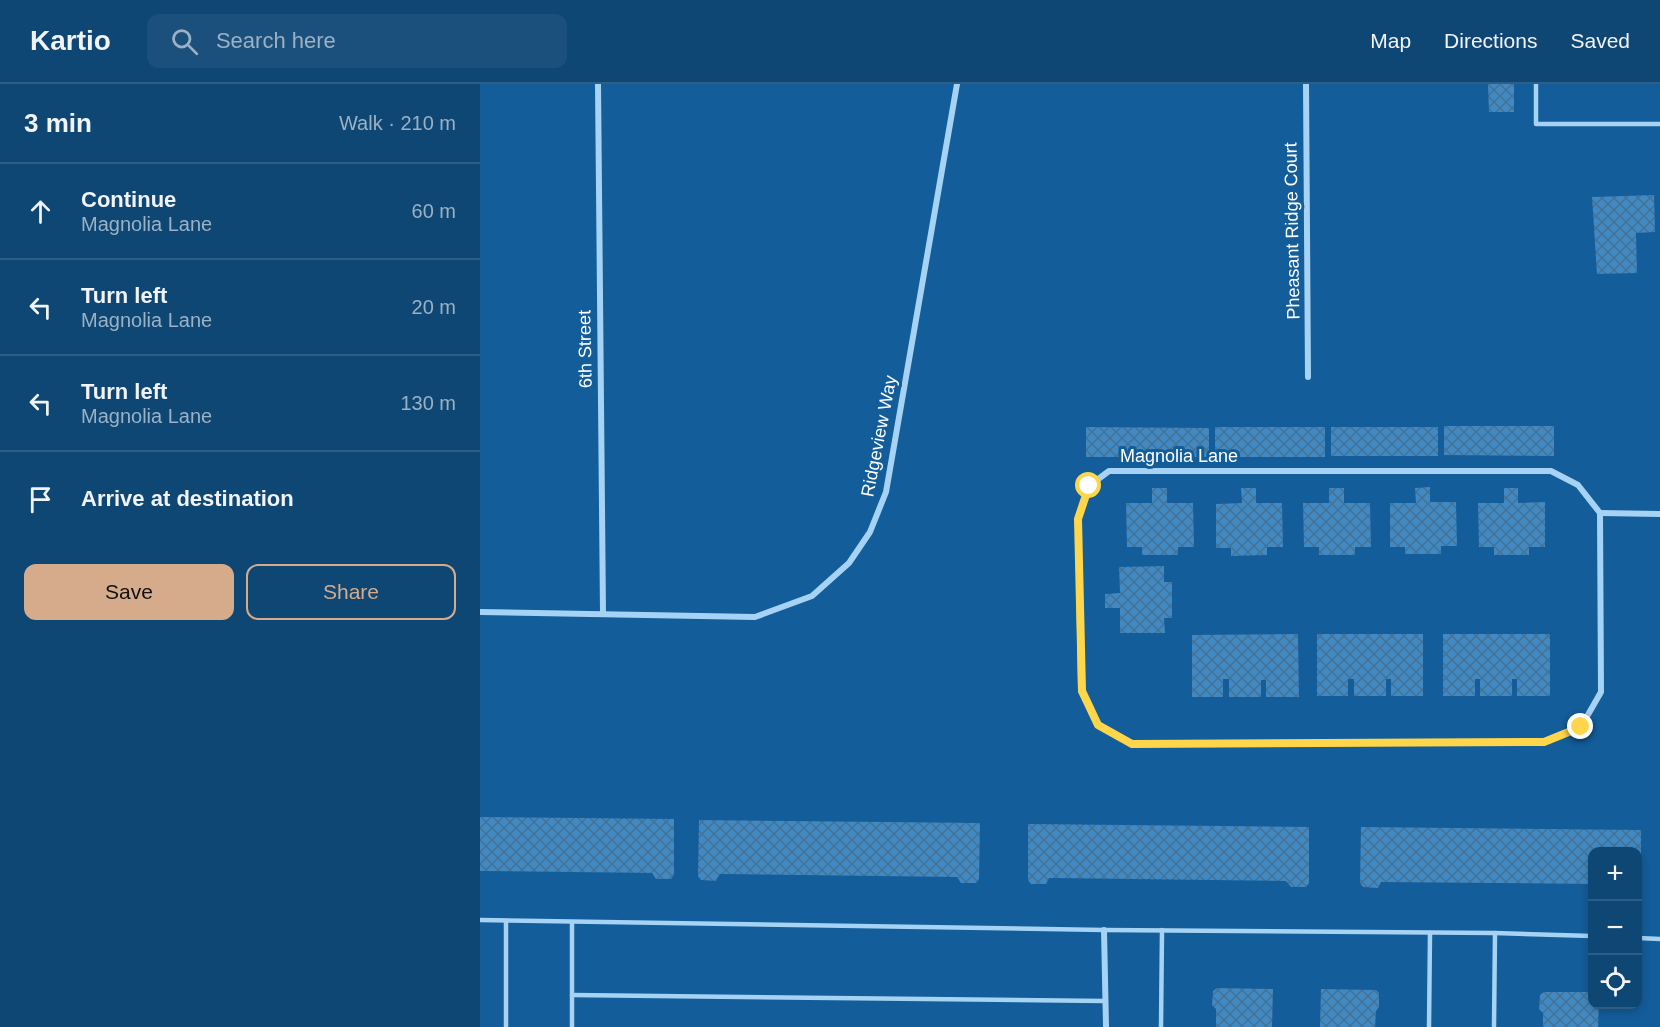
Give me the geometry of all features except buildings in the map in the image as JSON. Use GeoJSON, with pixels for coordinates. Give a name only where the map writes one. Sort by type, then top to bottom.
{"type":"FeatureCollection","features":[{"type":"Feature","properties":{"kind":"street","name":"6th Street"},"geometry":{"type":"LineString","coordinates":[[598,84],[603,613]]}},
{"type":"Feature","properties":{"kind":"street","name":"Ridgeview Way"},"geometry":{"type":"LineString","coordinates":[[480,612],[755,617],[812,596],[849,563],[870,532],[886,492],[957,84]]}},
{"type":"Feature","properties":{"kind":"street","name":"Pheasant Ridge Court"},"geometry":{"type":"LineString","coordinates":[[1306,84],[1308,377]]}},
{"type":"Feature","properties":{"kind":"street","name":"Magnolia Lane"},"geometry":{"type":"LineString","coordinates":[[1109,471],[1551,471],[1578,485],[1599,513],[1601,692],[1581,727],[1544,742],[1132,744],[1098,725],[1082,691],[1078,519],[1089,486],[1109,471]]}},
{"type":"Feature","properties":{"kind":"street"},"geometry":{"type":"LineString","coordinates":[[1599,513],[1660,514]]}},
{"type":"Feature","properties":{"kind":"street"},"geometry":{"type":"LineString","coordinates":[[1104,930],[1106,1027]]}},
{"type":"Feature","properties":{"kind":"lane"},"geometry":{"type":"LineString","coordinates":[[1536,84],[1536,124],[1660,124]]}},
{"type":"Feature","properties":{"kind":"lane"},"geometry":{"type":"LineString","coordinates":[[480,921],[1588,936]]}},
{"type":"Feature","properties":{"kind":"lane"},"geometry":{"type":"LineString","coordinates":[[506,921],[506,1027]]}},
{"type":"Feature","properties":{"kind":"lane"},"geometry":{"type":"LineString","coordinates":[[572,922],[572,1027]]}},
{"type":"Feature","properties":{"kind":"lane"},"geometry":{"type":"LineString","coordinates":[[1161,1027],[1162,930]]}},
{"type":"Feature","properties":{"kind":"lane"},"geometry":{"type":"LineString","coordinates":[[1429,1027],[1430,933]]}},
{"type":"Feature","properties":{"kind":"lane"},"geometry":{"type":"LineString","coordinates":[[1494,1027],[1495,933]]}},
{"type":"Feature","properties":{"kind":"lane"},"geometry":{"type":"LineString","coordinates":[[1642,938],[1660,939]]}},
{"type":"Feature","properties":{"kind":"lane"},"geometry":{"type":"LineString","coordinates":[[572,995],[1105,1001]]}},
{"type":"Feature","properties":{"kind":"route"},"geometry":{"type":"LineString","coordinates":[[1089,486],[1078,519],[1082,691],[1098,725],[1132,744],[1544,742],[1581,727]]}}]}
